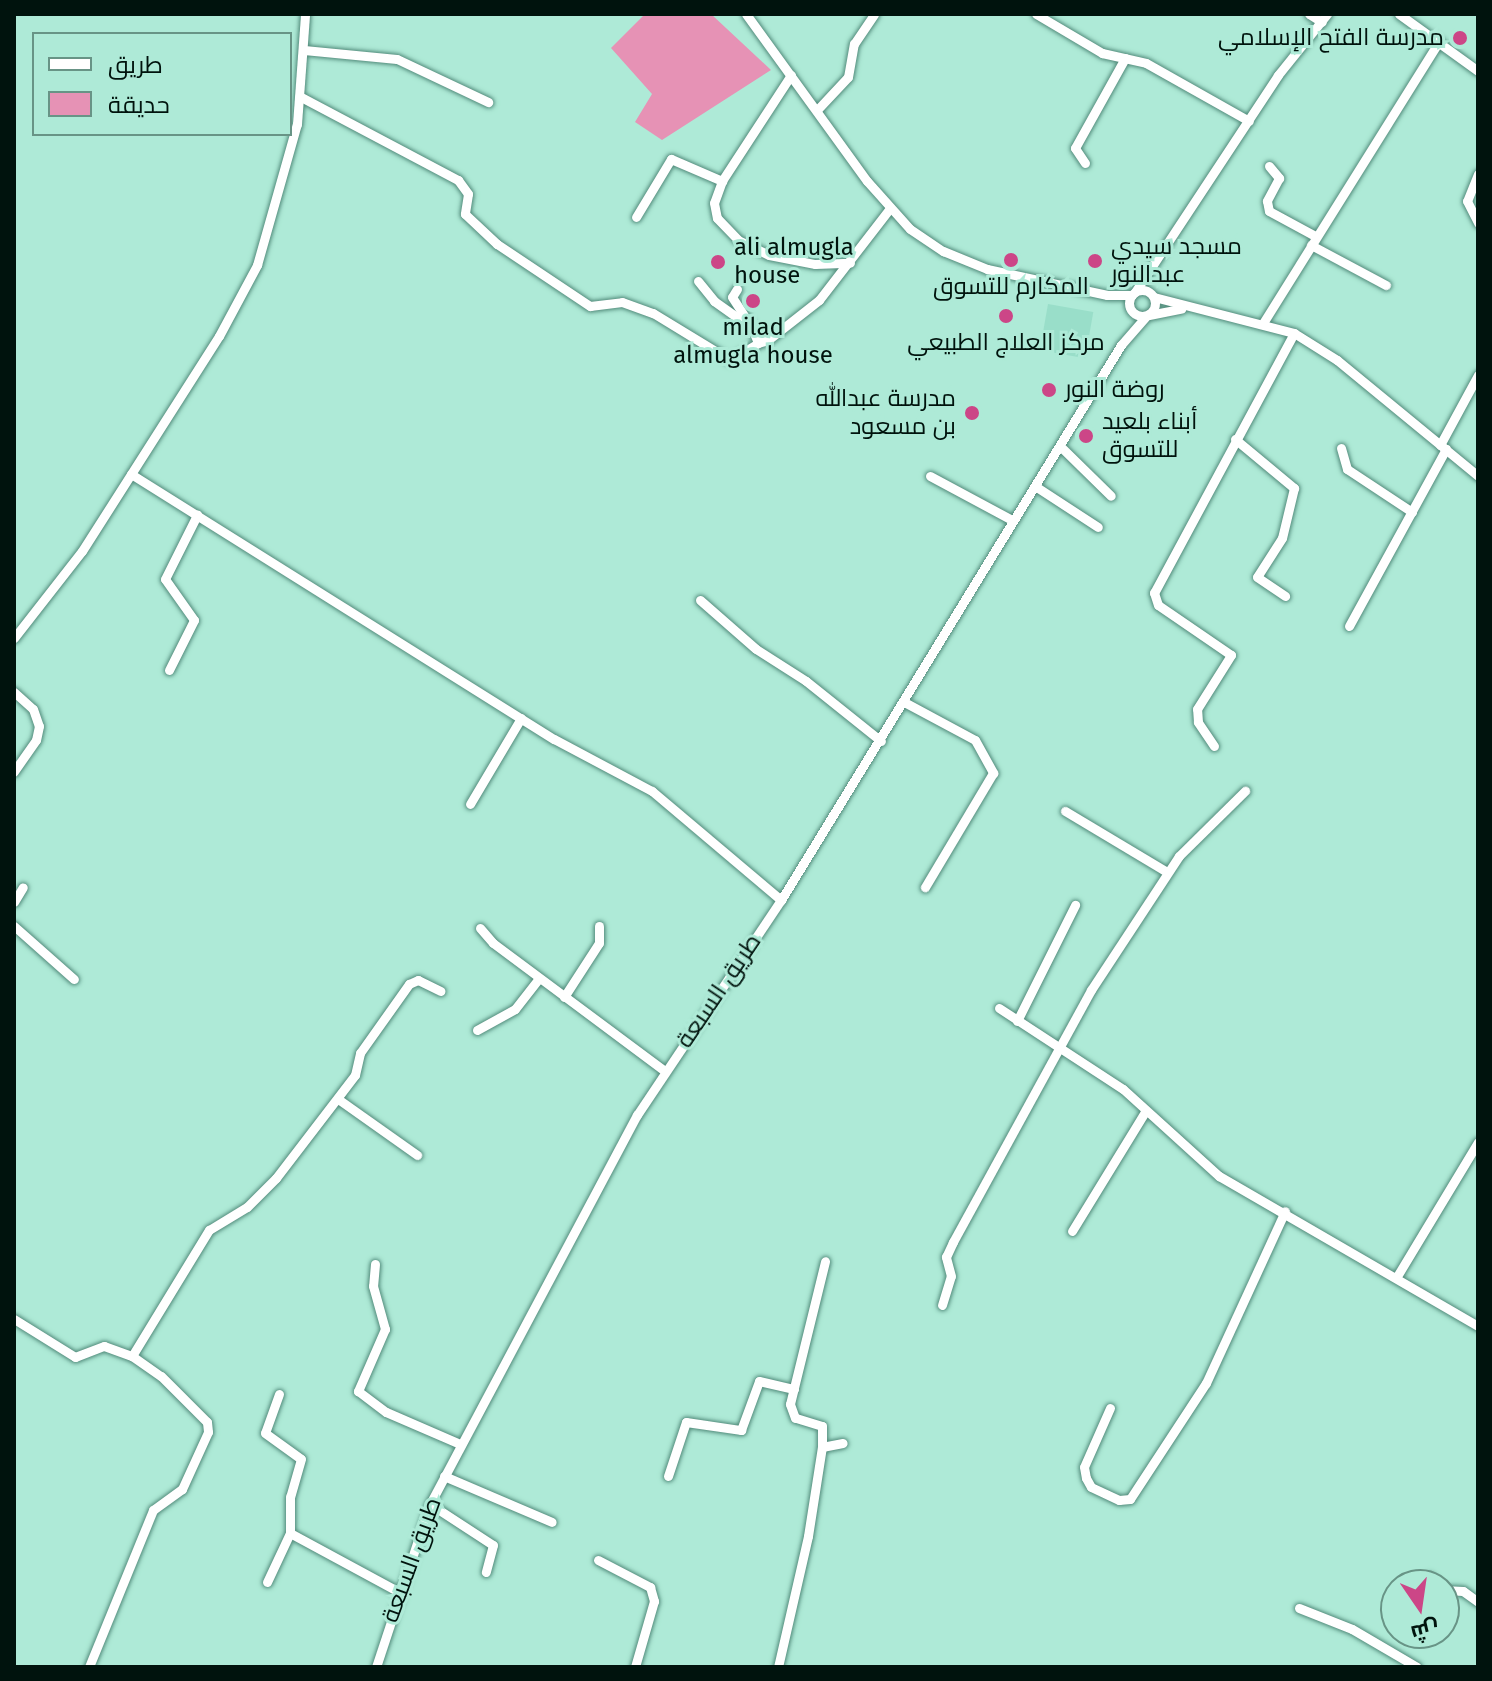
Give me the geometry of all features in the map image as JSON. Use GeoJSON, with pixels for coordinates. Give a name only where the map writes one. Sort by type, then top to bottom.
{"type":"FeatureCollection","features":[{"type":"Feature","properties":{"kind":"street"},"geometry":{"type":"LineString","coordinates":[[14,638],[50,598],[131,474],[219,336],[257,265],[290,157],[301,97],[305,14]]}},
{"type":"Feature","properties":{"kind":"street"},"geometry":{"type":"LineString","coordinates":[[746,14],[890,208],[910,229],[954,256],[987,269],[1107,295],[1153,296],[1185,308],[1263,323],[1294,333],[1337,360],[1478,476]]}},
{"type":"Feature","properties":{"kind":"street"},"geometry":{"type":"LineString","coordinates":[[817,110],[848,77],[854,44],[874,14]]}},
{"type":"Feature","properties":{"kind":"street"},"geometry":{"type":"LineString","coordinates":[[1036,14],[1102,53],[1146,63],[1249,121]]}},
{"type":"Feature","properties":{"kind":"street"},"geometry":{"type":"LineString","coordinates":[[1121,345],[1133,294],[1156,265],[1249,121],[1325,18],[1309,14]]}},
{"type":"Feature","properties":{"kind":"street"},"geometry":{"type":"LineString","coordinates":[[1399,14],[1478,71]]}},
{"type":"Feature","properties":{"kind":"street"},"geometry":{"type":"LineString","coordinates":[[1263,323],[1439,41]]}},
{"type":"Feature","properties":{"kind":"street"},"geometry":{"type":"LineString","coordinates":[[304,50],[397,59],[488,102]]}},
{"type":"Feature","properties":{"kind":"street"},"geometry":{"type":"LineString","coordinates":[[1085,163],[1075,148],[1125,58]]}},
{"type":"Feature","properties":{"kind":"street"},"geometry":{"type":"LineString","coordinates":[[791,75],[722,181],[714,203],[717,218],[738,240],[769,255],[800,261],[850,263]]}},
{"type":"Feature","properties":{"kind":"street"},"geometry":{"type":"LineString","coordinates":[[301,97],[458,180],[468,194],[465,214],[497,244],[522,256],[590,306],[619,302],[653,313],[730,360],[805,314],[850,263],[890,208]]}},
{"type":"Feature","properties":{"kind":"street"},"geometry":{"type":"LineString","coordinates":[[636,217],[671,159],[722,181]]}},
{"type":"Feature","properties":{"kind":"street"},"geometry":{"type":"LineString","coordinates":[[1269,166],[1279,178],[1267,201],[1269,211],[1386,285]]}},
{"type":"Feature","properties":{"kind":"street"},"geometry":{"type":"LineString","coordinates":[[1478,174],[1467,201],[1478,223]]}},
{"type":"Feature","properties":{"kind":"street"},"geometry":{"type":"LineString","coordinates":[[1121,345],[1155,306],[1156,265]]}},
{"type":"Feature","properties":{"kind":"street"},"geometry":{"type":"LineString","coordinates":[[698,281],[707,295],[752,328]]}},
{"type":"Feature","properties":{"kind":"street"},"geometry":{"type":"LineString","coordinates":[[737,289],[732,297],[758,343]]}},
{"type":"Feature","properties":{"kind":"street"},"geometry":{"type":"LineString","coordinates":[[1107,295],[1146,316],[1185,308]]}},
{"type":"Feature","properties":{"kind":"street"},"geometry":{"type":"LineString","coordinates":[[1214,746],[1198,722],[1197,709],[1231,655],[1158,605],[1154,597],[1235,439],[1294,333]]}},
{"type":"Feature","properties":{"kind":"street","name":"طريق السبعة"},"geometry":{"type":"LineString","coordinates":[[376,1667],[430,1504],[665,1071],[781,900],[906,703],[1012,520],[1121,345]]}},
{"type":"Feature","properties":{"kind":"street"},"geometry":{"type":"LineString","coordinates":[[1349,626],[1412,512],[1478,375]]}},
{"type":"Feature","properties":{"kind":"street"},"geometry":{"type":"LineString","coordinates":[[1235,439],[1294,488],[1282,538],[1257,577],[1285,596]]}},
{"type":"Feature","properties":{"kind":"street"},"geometry":{"type":"LineString","coordinates":[[1060,446],[1111,496]]}},
{"type":"Feature","properties":{"kind":"street"},"geometry":{"type":"LineString","coordinates":[[1341,448],[1347,469],[1412,512]]}},
{"type":"Feature","properties":{"kind":"street"},"geometry":{"type":"LineString","coordinates":[[131,474],[613,774],[652,791],[781,900]]}},
{"type":"Feature","properties":{"kind":"street"},"geometry":{"type":"LineString","coordinates":[[930,476],[1012,520]]}},
{"type":"Feature","properties":{"kind":"street"},"geometry":{"type":"LineString","coordinates":[[1035,486],[1098,527]]}},
{"type":"Feature","properties":{"kind":"street"},"geometry":{"type":"LineString","coordinates":[[169,670],[194,620],[165,579],[197,515]]}},
{"type":"Feature","properties":{"kind":"street"},"geometry":{"type":"LineString","coordinates":[[700,600],[756,649],[806,681],[881,741]]}},
{"type":"Feature","properties":{"kind":"street"},"geometry":{"type":"LineString","coordinates":[[14,692],[33,709],[39,726],[36,740],[14,772]]}},
{"type":"Feature","properties":{"kind":"street"},"geometry":{"type":"LineString","coordinates":[[906,703],[975,740],[993,773],[925,887]]}},
{"type":"Feature","properties":{"kind":"street"},"geometry":{"type":"LineString","coordinates":[[470,804],[521,718]]}},
{"type":"Feature","properties":{"kind":"street"},"geometry":{"type":"LineString","coordinates":[[942,1305],[951,1276],[949,1249],[1063,1048],[1097,980],[1167,872],[1245,791]]}},
{"type":"Feature","properties":{"kind":"street"},"geometry":{"type":"LineString","coordinates":[[1065,811],[1167,872]]}},
{"type":"Feature","properties":{"kind":"street"},"geometry":{"type":"LineString","coordinates":[[14,902],[23,887]]}},
{"type":"Feature","properties":{"kind":"street"},"geometry":{"type":"LineString","coordinates":[[1017,1021],[1075,905]]}},
{"type":"Feature","properties":{"kind":"street"},"geometry":{"type":"LineString","coordinates":[[14,926],[74,979]]}},
{"type":"Feature","properties":{"kind":"street"},"geometry":{"type":"LineString","coordinates":[[564,997],[599,943],[599,926]]}},
{"type":"Feature","properties":{"kind":"street"},"geometry":{"type":"LineString","coordinates":[[480,928],[539,978],[665,1071]]}},
{"type":"Feature","properties":{"kind":"street"},"geometry":{"type":"LineString","coordinates":[[477,1030],[515,1009],[539,978]]}},
{"type":"Feature","properties":{"kind":"street"},"geometry":{"type":"LineString","coordinates":[[132,1356],[209,1230],[235,1216],[268,1186],[357,1072],[360,1053],[412,981],[441,991]]}},
{"type":"Feature","properties":{"kind":"street"},"geometry":{"type":"LineString","coordinates":[[999,1008],[1123,1089],[1211,1170],[1478,1326]]}},
{"type":"Feature","properties":{"kind":"street"},"geometry":{"type":"LineString","coordinates":[[338,1099],[417,1155]]}},
{"type":"Feature","properties":{"kind":"street"},"geometry":{"type":"LineString","coordinates":[[1072,1231],[1145,1112]]}},
{"type":"Feature","properties":{"kind":"street"},"geometry":{"type":"LineString","coordinates":[[1396,1278],[1478,1142]]}},
{"type":"Feature","properties":{"kind":"street"},"geometry":{"type":"LineString","coordinates":[[1110,1408],[1084,1467],[1086,1478],[1091,1487],[1119,1500],[1130,1499],[1206,1383],[1285,1211]]}},
{"type":"Feature","properties":{"kind":"street"},"geometry":{"type":"LineString","coordinates":[[778,1667],[808,1536],[822,1447],[822,1426],[790,1414],[825,1261]]}},
{"type":"Feature","properties":{"kind":"street"},"geometry":{"type":"LineString","coordinates":[[375,1264],[373,1286],[385,1329],[358,1391],[386,1412],[460,1444]]}},
{"type":"Feature","properties":{"kind":"street"},"geometry":{"type":"LineString","coordinates":[[14,1319],[75,1357],[104,1346],[132,1356],[184,1397],[207,1422],[208,1432],[182,1489],[153,1510],[89,1667]]}},
{"type":"Feature","properties":{"kind":"street"},"geometry":{"type":"LineString","coordinates":[[668,1476],[686,1422],[741,1430],[759,1381],[794,1389]]}},
{"type":"Feature","properties":{"kind":"street"},"geometry":{"type":"LineString","coordinates":[[267,1582],[290,1533],[290,1497],[301,1459],[265,1433],[279,1394]]}},
{"type":"Feature","properties":{"kind":"street"},"geometry":{"type":"LineString","coordinates":[[822,1447],[843,1443]]}},
{"type":"Feature","properties":{"kind":"street"},"geometry":{"type":"LineString","coordinates":[[444,1476],[552,1522]]}},
{"type":"Feature","properties":{"kind":"street"},"geometry":{"type":"LineString","coordinates":[[430,1504],[493,1545],[486,1572]]}},
{"type":"Feature","properties":{"kind":"street"},"geometry":{"type":"LineString","coordinates":[[290,1533],[399,1592]]}},
{"type":"Feature","properties":{"kind":"street"},"geometry":{"type":"LineString","coordinates":[[598,1560],[650,1587],[654,1601],[635,1667]]}},
{"type":"Feature","properties":{"kind":"street"},"geometry":{"type":"LineString","coordinates":[[1460,1591],[1478,1602]]}},
{"type":"Feature","properties":{"kind":"street"},"geometry":{"type":"LineString","coordinates":[[1299,1608],[1352,1629],[1417,1667]]}},
{"type":"Feature","properties":{"kind":"shaded area"},"geometry":{"type":"Polygon","coordinates":[[[1048,304],[1093,312],[1085,358],[1040,350],[1048,304]]]}},
{"type":"Feature","properties":{"kind":"green space"},"geometry":{"type":"Polygon","coordinates":[[[645,14],[711,14],[771,70],[662,140],[635,122],[652,94],[611,48],[645,14]]]}},
{"type":"Feature","properties":{"kind":"place","name":"مدرسة الفتح الإسلامي"},"geometry":{"type":"Point","coordinates":[1460,38]}},
{"type":"Feature","properties":{"kind":"place","name":"المكارم للتسوق"},"geometry":{"type":"Point","coordinates":[1011,260]}},
{"type":"Feature","properties":{"kind":"place","name":"مسجد سيدي عبدالنور"},"geometry":{"type":"Point","coordinates":[1095,261]}},
{"type":"Feature","properties":{"kind":"place","name":"ali almugla house"},"geometry":{"type":"Point","coordinates":[718,262]}},
{"type":"Feature","properties":{"kind":"place","name":"milad almugla house"},"geometry":{"type":"Point","coordinates":[753,301]}},
{"type":"Feature","properties":{"kind":"place","name":"مركز العلاج الطبيعي"},"geometry":{"type":"Point","coordinates":[1006,316]}},
{"type":"Feature","properties":{"kind":"place","name":"روضة النور"},"geometry":{"type":"Point","coordinates":[1049,390]}},
{"type":"Feature","properties":{"kind":"place","name":"مدرسة عبدالله بن مسعود"},"geometry":{"type":"Point","coordinates":[972,413]}},
{"type":"Feature","properties":{"kind":"place","name":"أبناء بلعيد للتسوق"},"geometry":{"type":"Point","coordinates":[1086,436]}}]}
